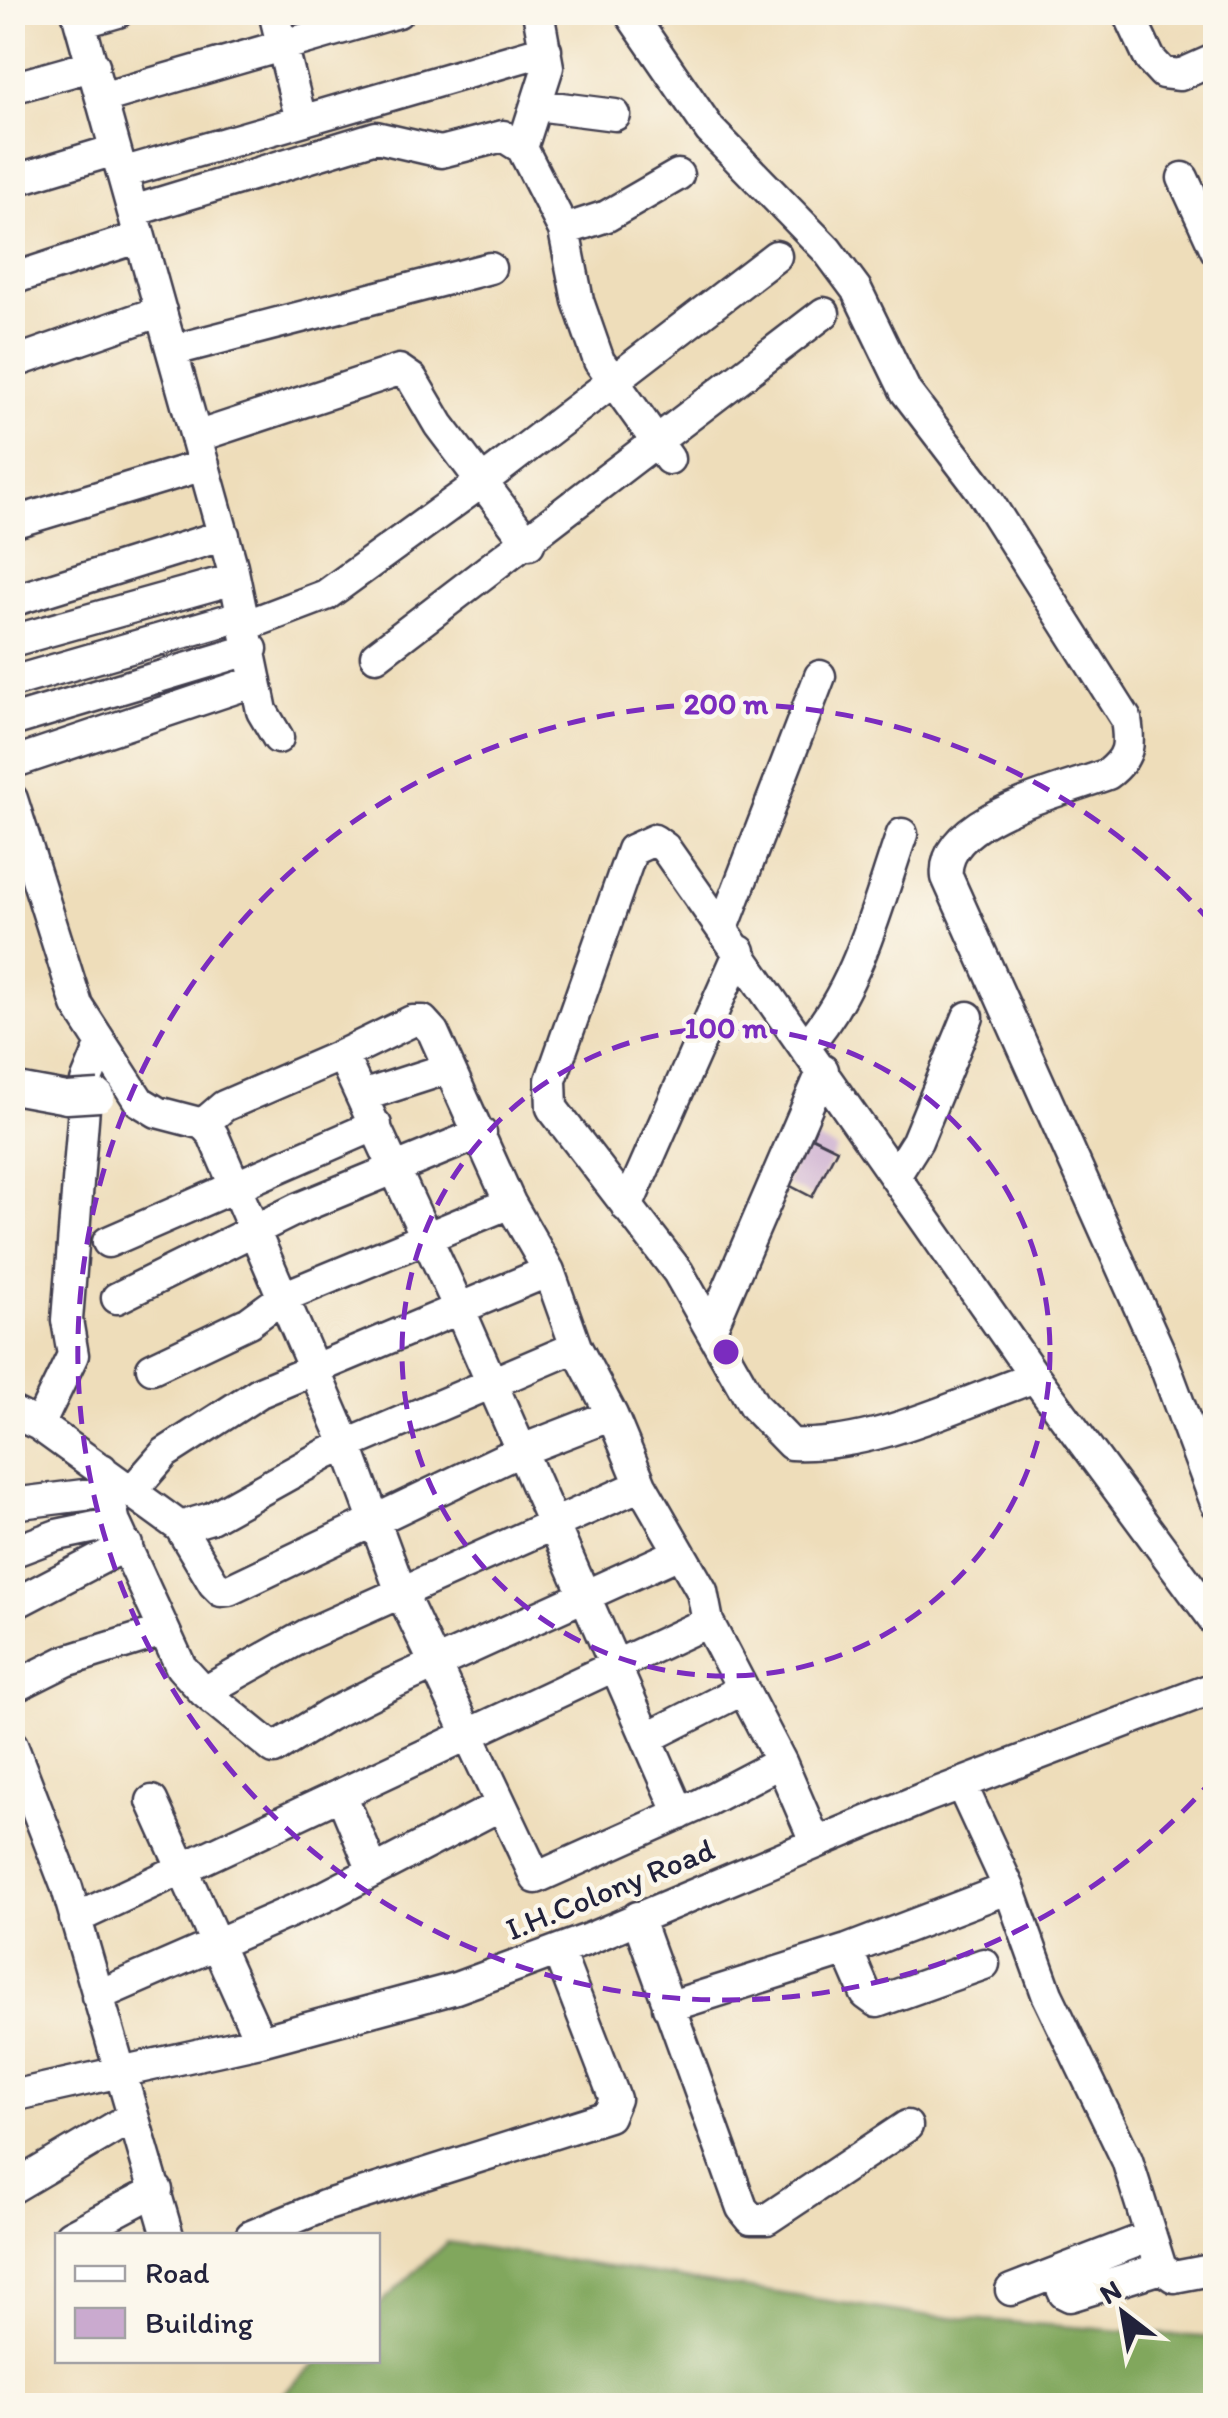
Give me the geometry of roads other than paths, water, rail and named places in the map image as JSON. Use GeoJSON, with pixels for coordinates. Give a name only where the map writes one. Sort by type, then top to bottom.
{"type":"FeatureCollection","features":[{"type":"Feature","properties":{"kind":"street"},"geometry":{"type":"LineString","coordinates":[[118,12],[79,18],[224,535],[248,630],[262,711],[278,738]]}},
{"type":"Feature","properties":{"kind":"street"},"geometry":{"type":"LineString","coordinates":[[274,12],[301,120]]}},
{"type":"Feature","properties":{"kind":"street"},"geometry":{"type":"LineString","coordinates":[[102,98],[282,42],[398,12]]}},
{"type":"Feature","properties":{"kind":"street"},"geometry":{"type":"LineString","coordinates":[[527,159],[546,107],[548,67],[538,12]]}},
{"type":"Feature","properties":{"kind":"street"},"geometry":{"type":"LineString","coordinates":[[629,12],[710,130],[827,250],[856,289],[906,392],[980,490],[1126,718],[1130,747],[1124,762],[1108,774],[979,824],[956,840],[945,860],[947,877],[1160,1352],[1216,1503]]}},
{"type":"Feature","properties":{"kind":"street"},"geometry":{"type":"LineString","coordinates":[[1128,12],[1150,59],[1163,74],[1180,76],[1216,59]]}},
{"type":"Feature","properties":{"kind":"street"},"geometry":{"type":"LineString","coordinates":[[12,180],[119,162],[301,120],[546,50]]}},
{"type":"Feature","properties":{"kind":"street"},"geometry":{"type":"LineString","coordinates":[[12,88],[94,65]]}},
{"type":"Feature","properties":{"kind":"street"},"geometry":{"type":"LineString","coordinates":[[546,107],[615,115]]}},
{"type":"Feature","properties":{"kind":"street"},"geometry":{"type":"LineString","coordinates":[[12,279],[137,224],[376,136],[441,152],[504,136],[527,159],[564,230],[586,330],[614,381],[664,451]]}},
{"type":"Feature","properties":{"kind":"street"},"geometry":{"type":"LineString","coordinates":[[564,230],[607,216],[678,175]]}},
{"type":"Feature","properties":{"kind":"street"},"geometry":{"type":"LineString","coordinates":[[1183,178],[1215,249]]}},
{"type":"Feature","properties":{"kind":"street"},"geometry":{"type":"LineString","coordinates":[[12,721],[248,630],[319,598],[483,481],[776,256]]}},
{"type":"Feature","properties":{"kind":"street"},"geometry":{"type":"LineString","coordinates":[[174,350],[490,268]]}},
{"type":"Feature","properties":{"kind":"street"},"geometry":{"type":"LineString","coordinates":[[12,363],[161,311]]}},
{"type":"Feature","properties":{"kind":"street"},"geometry":{"type":"LineString","coordinates":[[376,656],[664,451],[824,313]]}},
{"type":"Feature","properties":{"kind":"street"},"geometry":{"type":"LineString","coordinates":[[12,523],[200,451],[392,370],[406,372],[529,544]]}},
{"type":"Feature","properties":{"kind":"street"},"geometry":{"type":"LineString","coordinates":[[12,601],[224,535]]}},
{"type":"Feature","properties":{"kind":"street"},"geometry":{"type":"LineString","coordinates":[[12,641],[234,579]]}},
{"type":"Feature","properties":{"kind":"street"},"geometry":{"type":"LineString","coordinates":[[12,682],[248,630]]}},
{"type":"Feature","properties":{"kind":"street"},"geometry":{"type":"LineString","coordinates":[[627,1207],[732,939],[820,676]]}},
{"type":"Feature","properties":{"kind":"street"},"geometry":{"type":"LineString","coordinates":[[12,763],[256,681]]}},
{"type":"Feature","properties":{"kind":"street"},"geometry":{"type":"LineString","coordinates":[[13,801],[77,1005],[96,1039],[147,1107],[203,1124],[213,1134],[240,1187],[253,1230],[347,1446],[401,1592],[536,1878],[680,1814],[781,1762]]}},
{"type":"Feature","properties":{"kind":"street"},"geometry":{"type":"LineString","coordinates":[[712,1326],[824,1026],[850,978],[902,834]]}},
{"type":"Feature","properties":{"kind":"street"},"geometry":{"type":"LineString","coordinates":[[1035,1377],[855,1440],[791,1444],[754,1406],[712,1326],[552,1108],[550,1080],[632,850],[654,840],[665,848],[1035,1377],[1216,1622]]}},
{"type":"Feature","properties":{"kind":"street"},"geometry":{"type":"LineString","coordinates":[[895,1176],[917,1141],[968,1017]]}},
{"type":"Feature","properties":{"kind":"street"},"geometry":{"type":"LineString","coordinates":[[203,1124],[224,1106],[422,1020],[433,1032],[510,1203],[549,1271],[576,1347],[612,1415],[641,1484],[702,1591],[708,1622],[781,1762],[815,1841]]}},
{"type":"Feature","properties":{"kind":"street"},"geometry":{"type":"LineString","coordinates":[[96,1039],[86,1082],[67,1320],[73,1355],[26,1419],[180,1528],[222,1590],[522,1450],[612,1415]]}},
{"type":"Feature","properties":{"kind":"street"},"geometry":{"type":"LineString","coordinates":[[342,1054],[424,1240],[459,1308],[680,1814]]}},
{"type":"Feature","properties":{"kind":"street"},"geometry":{"type":"LineString","coordinates":[[362,1096],[449,1068]]}},
{"type":"Feature","properties":{"kind":"street"},"geometry":{"type":"LineString","coordinates":[[12,1088],[67,1098],[100,1096],[128,1085]]}},
{"type":"Feature","properties":{"kind":"street"},"geometry":{"type":"LineString","coordinates":[[108,1242],[376,1125]]}},
{"type":"Feature","properties":{"kind":"street"},"geometry":{"type":"LineString","coordinates":[[117,1298],[253,1230],[481,1132]]}},
{"type":"Feature","properties":{"kind":"street"},"geometry":{"type":"LineString","coordinates":[[152,1368],[249,1322],[283,1297],[510,1203]]}},
{"type":"Feature","properties":{"kind":"street"},"geometry":{"type":"LineString","coordinates":[[12,1504],[114,1484],[260,1392],[549,1271]]}},
{"type":"Feature","properties":{"kind":"street"},"geometry":{"type":"LineString","coordinates":[[180,1528],[211,1518],[347,1446],[576,1347]]}},
{"type":"Feature","properties":{"kind":"street"},"geometry":{"type":"LineString","coordinates":[[114,1484],[121,1534],[181,1667],[204,1692],[274,1749],[329,1715],[680,1553]]}},
{"type":"Feature","properties":{"kind":"street"},"geometry":{"type":"LineString","coordinates":[[204,1692],[306,1635],[641,1484]]}},
{"type":"Feature","properties":{"kind":"street"},"geometry":{"type":"LineString","coordinates":[[12,1552],[57,1535],[121,1534]]}},
{"type":"Feature","properties":{"kind":"street"},"geometry":{"type":"LineString","coordinates":[[12,1605],[121,1534]]}},
{"type":"Feature","properties":{"kind":"street"},"geometry":{"type":"LineString","coordinates":[[75,1919],[708,1622]]}},
{"type":"Feature","properties":{"kind":"street"},"geometry":{"type":"LineString","coordinates":[[12,1688],[66,1661],[163,1630]]}},
{"type":"Feature","properties":{"kind":"street","name":"I.H.Colony Road"},"geometry":{"type":"LineString","coordinates":[[12,2096],[260,2041],[456,1988],[637,1918],[815,1841],[1216,1687]]}},
{"type":"Feature","properties":{"kind":"street"},"geometry":{"type":"LineString","coordinates":[[648,1738],[742,1690]]}},
{"type":"Feature","properties":{"kind":"street"},"geometry":{"type":"LineString","coordinates":[[12,1745],[75,1919],[167,2233]]}},
{"type":"Feature","properties":{"kind":"street"},"geometry":{"type":"LineString","coordinates":[[961,1784],[1009,1888],[1047,1994],[1127,2160],[1161,2268],[1174,2277],[1216,2269]]}},
{"type":"Feature","properties":{"kind":"street"},"geometry":{"type":"LineString","coordinates":[[341,1794],[373,1871]]}},
{"type":"Feature","properties":{"kind":"street"},"geometry":{"type":"LineString","coordinates":[[152,1800],[260,2041]]}},
{"type":"Feature","properties":{"kind":"street"},"geometry":{"type":"LineString","coordinates":[[97,1996],[373,1871],[501,1805]]}},
{"type":"Feature","properties":{"kind":"street"},"geometry":{"type":"LineString","coordinates":[[668,2007],[847,1950],[1009,1888]]}},
{"type":"Feature","properties":{"kind":"street"},"geometry":{"type":"LineString","coordinates":[[637,1918],[742,2208],[751,2219],[767,2219],[908,2126]]}},
{"type":"Feature","properties":{"kind":"street"},"geometry":{"type":"LineString","coordinates":[[258,2233],[324,2206],[608,2116],[615,2099],[558,1950]]}},
{"type":"Feature","properties":{"kind":"street"},"geometry":{"type":"LineString","coordinates":[[847,1950],[866,1994],[876,2002],[984,1964]]}},
{"type":"Feature","properties":{"kind":"street"},"geometry":{"type":"LineString","coordinates":[[12,2188],[132,2118]]}},
{"type":"Feature","properties":{"kind":"street"},"geometry":{"type":"LineString","coordinates":[[79,2233],[157,2190]]}},
{"type":"Feature","properties":{"kind":"street"},"geometry":{"type":"LineString","coordinates":[[1011,2290],[1151,2236]]}},
{"type":"Feature","properties":{"kind":"street"},"geometry":{"type":"LineString","coordinates":[[1055,2273],[1064,2293],[1070,2296],[1161,2268]]}}]}
